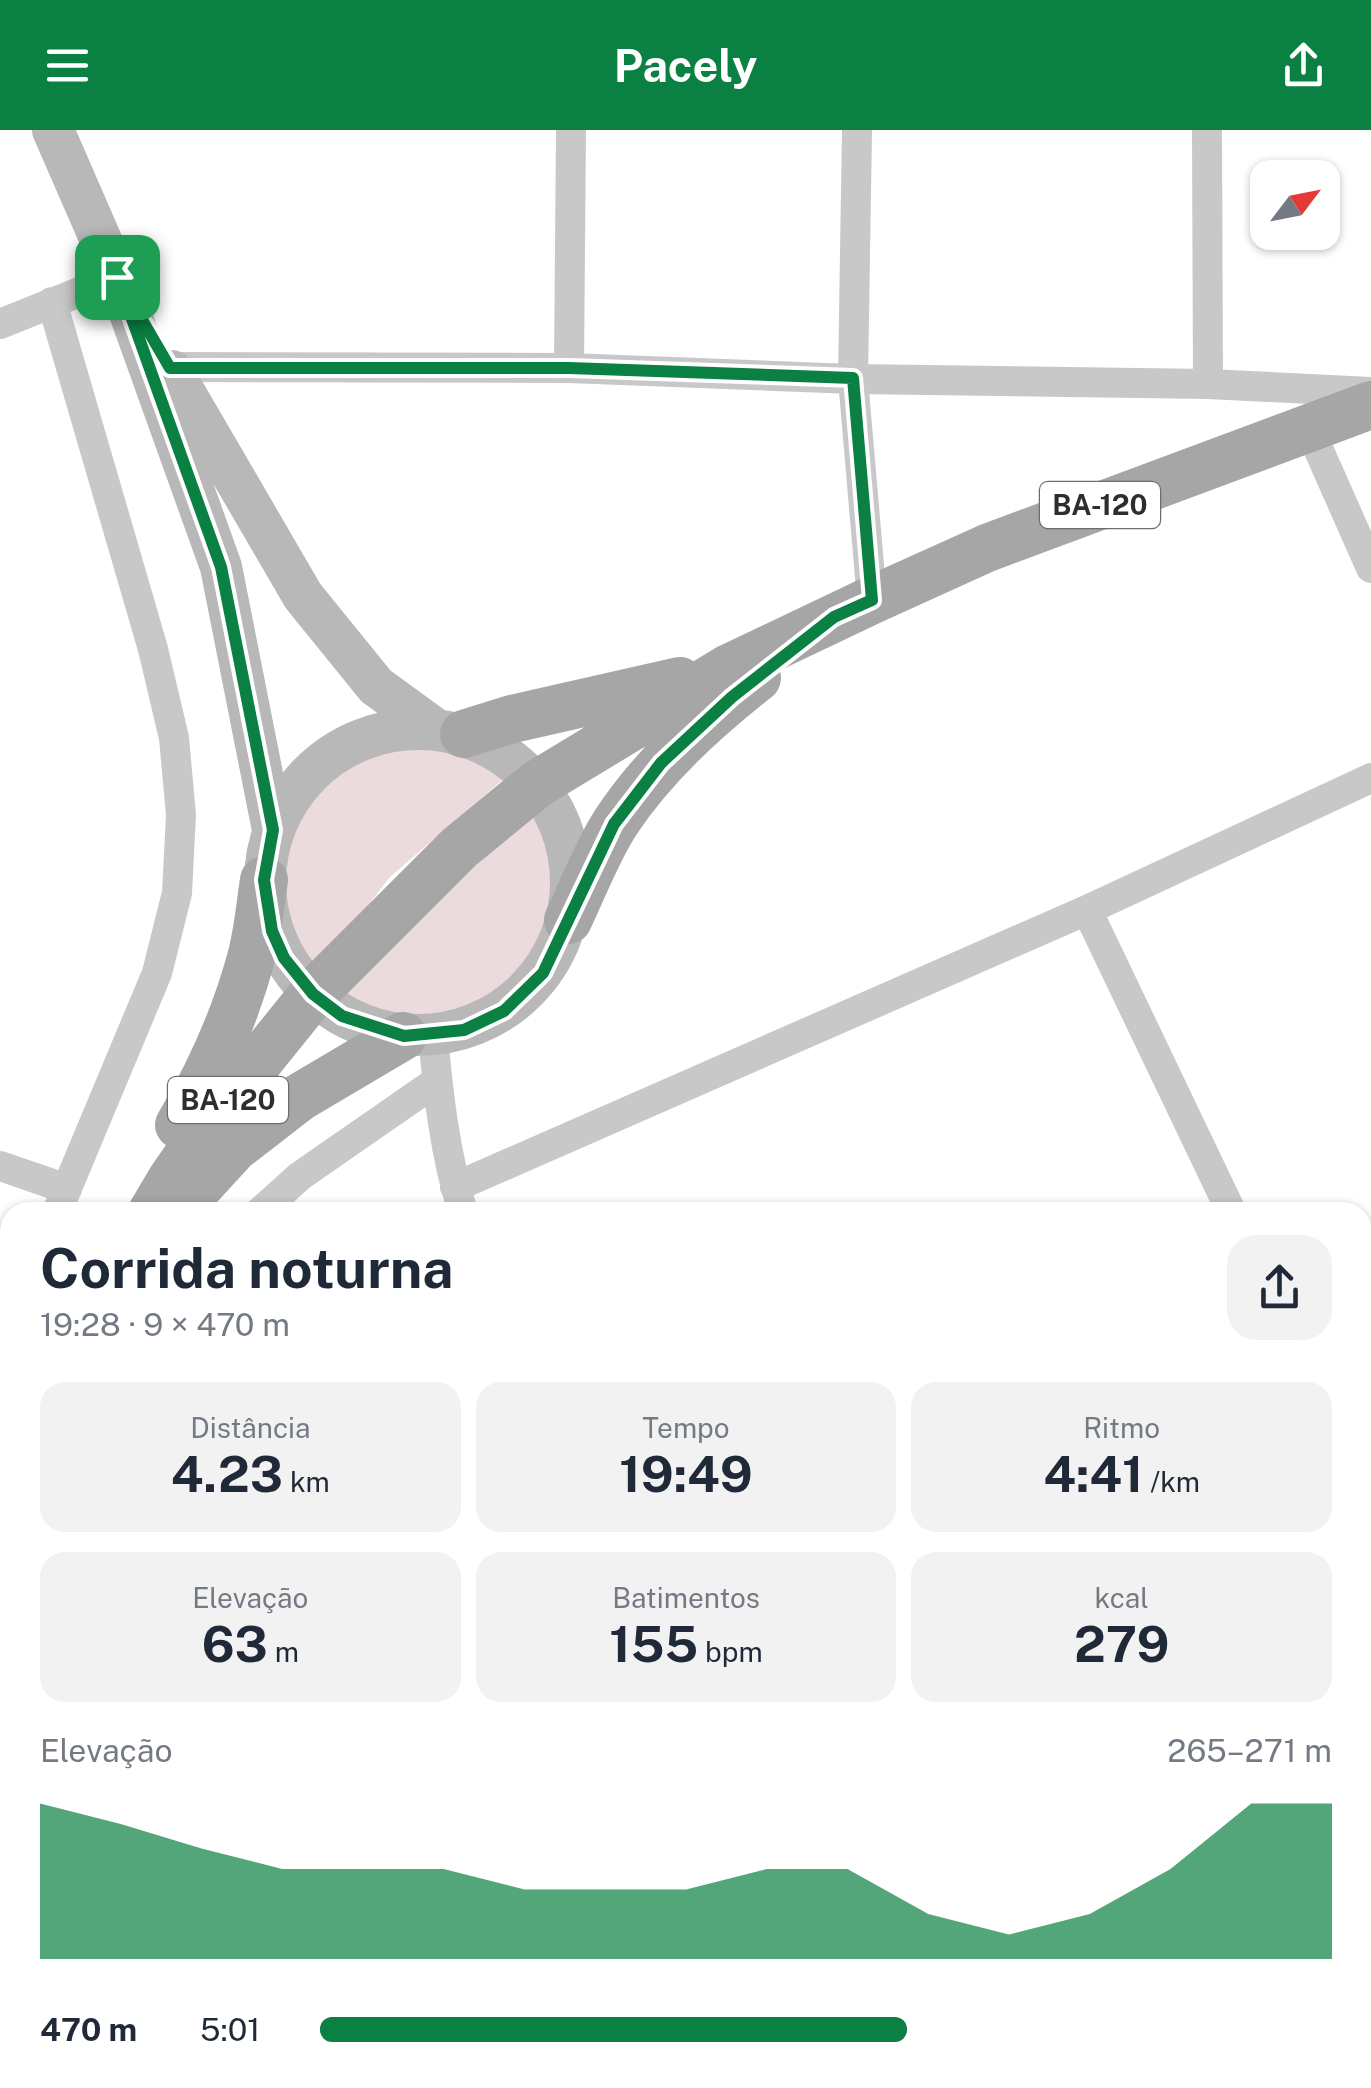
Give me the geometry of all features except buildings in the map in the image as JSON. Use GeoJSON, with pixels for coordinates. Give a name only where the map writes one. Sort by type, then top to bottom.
{"type":"FeatureCollection","features":[{"type":"Feature","properties":{"kind":"main road"},"geometry":{"type":"LineString","coordinates":[[53,130],[117,277],[221,567],[273,830]]}},
{"type":"Feature","properties":{"kind":"main road"},"geometry":{"type":"LineString","coordinates":[[117,277],[303,596],[376,686],[450,731],[511,759],[552,804],[572,876],[568,920]]}},
{"type":"Feature","properties":{"kind":"main road","name":"BA-120"},"geometry":{"type":"LineString","coordinates":[[158,1202],[218,1112],[313,994],[458,848],[537,784],[727,669],[852,608],[988,548],[1371,405]]}},
{"type":"Feature","properties":{"kind":"main road"},"geometry":{"type":"LineString","coordinates":[[264,880],[272,931],[284,958],[313,994],[342,1016],[418,1035],[464,1030],[504,1011],[543,973],[614,824],[661,763],[732,697],[852,608]]}},
{"type":"Feature","properties":{"kind":"main road"},"geometry":{"type":"LineString","coordinates":[[142,1202],[158,1162],[204,1083],[252,957],[273,830],[292,793],[324,759],[356,740],[397,728],[450,731],[727,669]]}},
{"type":"Feature","properties":{"kind":"main road"},"geometry":{"type":"LineString","coordinates":[[184,1202],[234,1148],[300,1097],[418,1035]]}},
{"type":"Feature","properties":{"kind":"street"},"geometry":{"type":"LineString","coordinates":[[569,368],[571,130]]}},
{"type":"Feature","properties":{"kind":"street"},"geometry":{"type":"LineString","coordinates":[[852,608],[857,130]]}},
{"type":"Feature","properties":{"kind":"street"},"geometry":{"type":"LineString","coordinates":[[1207,130],[1208,384]]}},
{"type":"Feature","properties":{"kind":"street"},"geometry":{"type":"LineString","coordinates":[[0,324],[117,277]]}},
{"type":"Feature","properties":{"kind":"street"},"geometry":{"type":"LineString","coordinates":[[0,1166],[62,1201],[157,973],[177,893],[180,814],[174,738],[153,649],[52,302]]}},
{"type":"Feature","properties":{"kind":"street"},"geometry":{"type":"LineString","coordinates":[[170,368],[569,368],[1208,384],[1371,392]]}},
{"type":"Feature","properties":{"kind":"street"},"geometry":{"type":"LineString","coordinates":[[1309,428],[1371,568]]}},
{"type":"Feature","properties":{"kind":"street"},"geometry":{"type":"LineString","coordinates":[[418,1035],[437,1081],[459,1200],[1371,778]]}},
{"type":"Feature","properties":{"kind":"street"},"geometry":{"type":"LineString","coordinates":[[1087,910],[1223,1202]]}},
{"type":"Feature","properties":{"kind":"street"},"geometry":{"type":"LineString","coordinates":[[271,1202],[300,1176],[437,1081]]}},
{"type":"Feature","properties":{"kind":"shaded area"},"geometry":{"type":"Polygon","coordinates":[[[423,742],[467,754],[507,776],[390,877],[314,975],[291,941],[279,901],[282,848],[292,822],[305,799],[344,763],[376,749],[423,742]]]}},
{"type":"Feature","properties":{"kind":"shaded area"},"geometry":{"type":"Polygon","coordinates":[[[535,811],[553,855],[555,897],[547,930],[531,960],[509,984],[482,1004],[451,1016],[418,1021],[376,1015],[334,993],[535,811]]]}},
{"type":"Feature","properties":{"kind":"route"},"geometry":{"type":"LineString","coordinates":[[117,277],[170,368],[569,368],[853,378],[872,600],[834,617],[732,697],[661,763],[614,824],[543,973],[504,1011],[464,1030],[404,1036],[342,1016],[313,994],[284,958],[272,931],[264,880],[273,830],[221,567],[117,277]]}}]}
